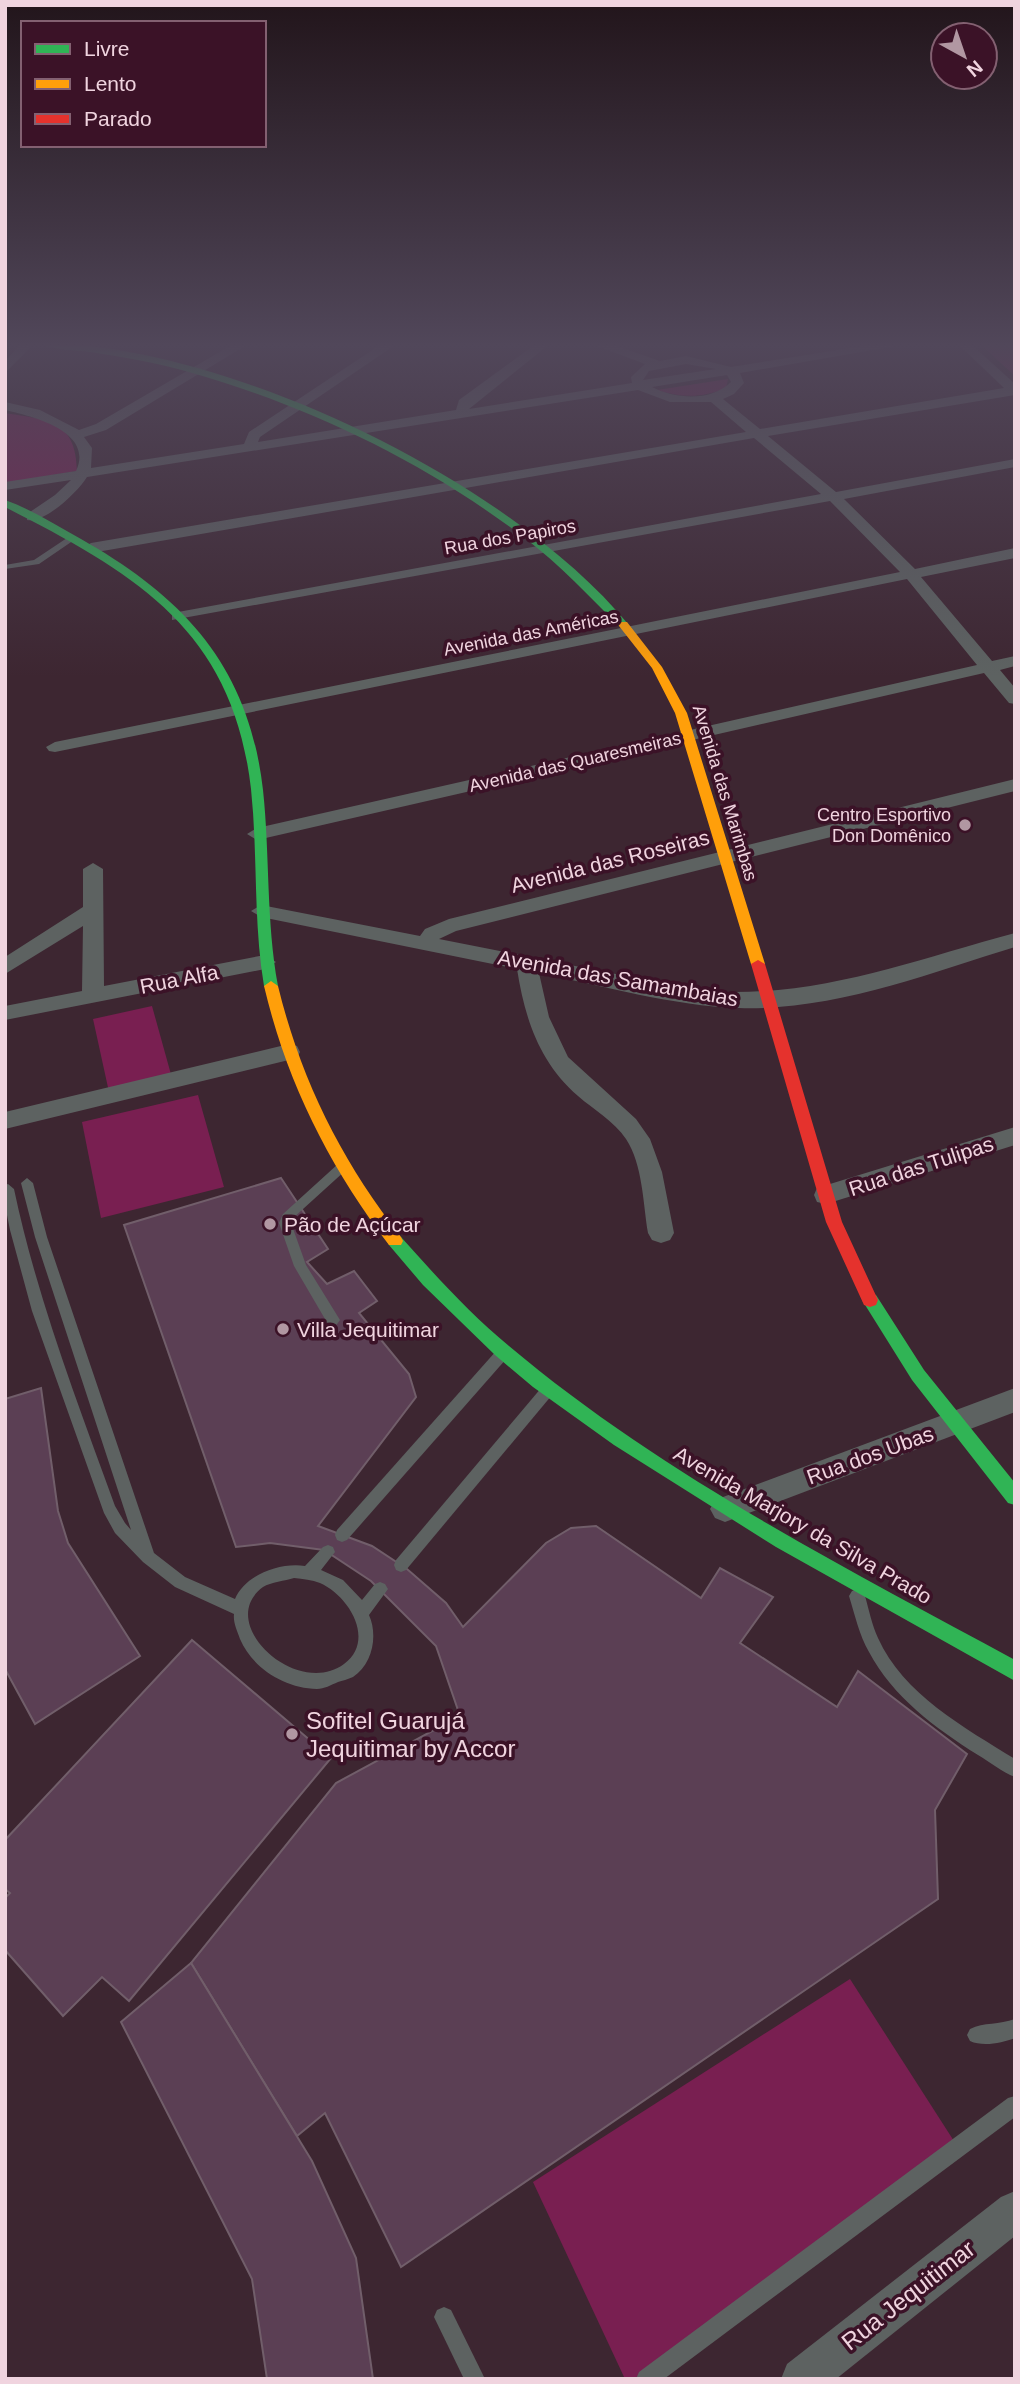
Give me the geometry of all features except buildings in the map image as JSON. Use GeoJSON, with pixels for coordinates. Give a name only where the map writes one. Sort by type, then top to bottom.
{"type":"FeatureCollection","features":[{"type":"Feature","properties":{"kind":"street"},"geometry":{"type":"LineString","coordinates":[[32,517],[66,495],[84,473],[88,454]]}},
{"type":"Feature","properties":{"kind":"street"},"geometry":{"type":"LineString","coordinates":[[5,486],[208,454]]}},
{"type":"Feature","properties":{"kind":"street","name":"Avenida das Marimbas"},"geometry":{"type":"LineString","coordinates":[[397,454],[454,486],[546,550],[632,633],[670,690],[690,735],[826,1195],[860,1283],[910,1364],[954,1424],[1015,1496]]}},
{"type":"Feature","properties":{"kind":"street"},"geometry":{"type":"LineString","coordinates":[[91,548],[644,454]]}},
{"type":"Feature","properties":{"kind":"street"},"geometry":{"type":"LineString","coordinates":[[784,454],[836,497],[911,575],[1015,699]]}},
{"type":"Feature","properties":{"kind":"street","name":"Rua dos Papiros"},"geometry":{"type":"LineString","coordinates":[[178,617],[1015,463]]}},
{"type":"Feature","properties":{"kind":"street","name":"Avenida Marjory da Silva Prado"},"geometry":{"type":"LineString","coordinates":[[5,503],[91,548],[142,584],[178,617],[216,658],[242,709],[256,774],[265,962],[302,1093],[343,1167],[398,1245],[435,1288],[502,1354],[549,1390],[725,1509],[1015,1671]]}},
{"type":"Feature","properties":{"kind":"street","name":"Avenida das Américas"},"geometry":{"type":"LineString","coordinates":[[55,747],[632,633],[1015,553]]}},
{"type":"Feature","properties":{"kind":"street","name":"Avenida das Quaresmeiras"},"geometry":{"type":"LineString","coordinates":[[257,834],[1015,661]]}},
{"type":"Feature","properties":{"kind":"street","name":"Avenida das Roseiras"},"geometry":{"type":"LineString","coordinates":[[426,942],[432,934],[449,926],[1015,785]]}},
{"type":"Feature","properties":{"kind":"street"},"geometry":{"type":"LineString","coordinates":[[93,869],[93,995]]}},
{"type":"Feature","properties":{"kind":"street"},"geometry":{"type":"LineString","coordinates":[[5,967],[91,911]]}},
{"type":"Feature","properties":{"kind":"street","name":"Avenida das Samambaias"},"geometry":{"type":"LineString","coordinates":[[261,911],[702,998],[770,1000],[883,978],[1015,940]]}},
{"type":"Feature","properties":{"kind":"street","name":"Rua Alfa"},"geometry":{"type":"LineString","coordinates":[[5,1013],[265,962]]}},
{"type":"Feature","properties":{"kind":"street"},"geometry":{"type":"LineString","coordinates":[[527,962],[534,1008],[545,1041],[569,1075],[627,1125],[639,1140],[661,1233]]}},
{"type":"Feature","properties":{"kind":"street"},"geometry":{"type":"LineString","coordinates":[[15,1122],[289,1052]]}},
{"type":"Feature","properties":{"kind":"street","name":"Rua das Tulipas"},"geometry":{"type":"LineString","coordinates":[[826,1195],[1015,1136]]}},
{"type":"Feature","properties":{"kind":"street","name":"Rua dos Ubas"},"geometry":{"type":"LineString","coordinates":[[725,1509],[1015,1400]]}},
{"type":"Feature","properties":{"kind":"street","name":"Rua Jequitimar"},"geometry":{"type":"LineString","coordinates":[[802,2379],[1015,2211]]}},
{"type":"Feature","properties":{"kind":"lane"},"geometry":{"type":"LineString","coordinates":[[5,567],[36,562],[73,538]]}},
{"type":"Feature","properties":{"kind":"lane"},"geometry":{"type":"LineString","coordinates":[[315,1335],[333,1320],[300,1266],[285,1223],[287,1217],[343,1167]]}},
{"type":"Feature","properties":{"kind":"lane"},"geometry":{"type":"LineString","coordinates":[[27,1183],[41,1237],[148,1557]]}},
{"type":"Feature","properties":{"kind":"lane"},"geometry":{"type":"LineString","coordinates":[[8,1189],[19,1248],[38,1310],[109,1508],[120,1528],[148,1557],[180,1582],[238,1608]]}},
{"type":"Feature","properties":{"kind":"lane"},"geometry":{"type":"LineString","coordinates":[[342,1535],[502,1354]]}},
{"type":"Feature","properties":{"kind":"lane"},"geometry":{"type":"LineString","coordinates":[[401,1565],[549,1390]]}},
{"type":"Feature","properties":{"kind":"lane"},"geometry":{"type":"LineString","coordinates":[[308,1573],[328,1552]]}},
{"type":"Feature","properties":{"kind":"lane"},"geometry":{"type":"LineString","coordinates":[[279,1572],[308,1573],[337,1584],[361,1612],[368,1630],[367,1648],[356,1665],[324,1682],[300,1680],[270,1665],[245,1639],[239,1625],[238,1608],[248,1590],[279,1572]]}},
{"type":"Feature","properties":{"kind":"lane"},"geometry":{"type":"LineString","coordinates":[[852,1578],[873,1644],[888,1669],[949,1728],[1015,1769]]}},
{"type":"Feature","properties":{"kind":"lane"},"geometry":{"type":"LineString","coordinates":[[361,1612],[380,1588]]}},
{"type":"Feature","properties":{"kind":"lane"},"geometry":{"type":"LineString","coordinates":[[976,2035],[1004,2033],[1015,2028]]}},
{"type":"Feature","properties":{"kind":"lane"},"geometry":{"type":"LineString","coordinates":[[646,2379],[1015,2105]]}},
{"type":"Feature","properties":{"kind":"lane"},"geometry":{"type":"LineString","coordinates":[[444,2317],[475,2379]]}},
{"type":"Feature","properties":{"kind":"shaded area"},"geometry":{"type":"Polygon","coordinates":[[[5,454],[75,454],[77,471],[5,483],[5,454]]]}},
{"type":"Feature","properties":{"kind":"shaded area"},"geometry":{"type":"Polygon","coordinates":[[[152,1006],[172,1078],[109,1092],[93,1019],[152,1006]]]}},
{"type":"Feature","properties":{"kind":"shaded area"},"geometry":{"type":"Polygon","coordinates":[[[198,1095],[224,1187],[101,1218],[82,1122],[198,1095]]]}},
{"type":"Feature","properties":{"kind":"shaded area"},"geometry":{"type":"Polygon","coordinates":[[[850,1979],[961,2152],[658,2379],[625,2379],[533,2182],[850,1979]]]}},
{"type":"Feature","properties":{"kind":"traffic: fast"},"geometry":{"type":"LineString","coordinates":[[400,454],[480,501],[531,538],[579,579],[623,624]]}},
{"type":"Feature","properties":{"kind":"traffic: fast"},"geometry":{"type":"LineString","coordinates":[[5,503],[97,553],[138,580],[175,611],[206,647],[231,688],[248,735],[257,790],[262,913],[271,986]]}},
{"type":"Feature","properties":{"kind":"traffic: fast"},"geometry":{"type":"LineString","coordinates":[[395,1241],[464,1316],[501,1350],[539,1382],[620,1440],[782,1541],[1015,1671]]}},
{"type":"Feature","properties":{"kind":"traffic: fast"},"geometry":{"type":"LineString","coordinates":[[870,1300],[918,1375],[1015,1497]]}},
{"type":"Feature","properties":{"kind":"traffic: slow"},"geometry":{"type":"LineString","coordinates":[[623,624],[657,667],[681,713],[758,964]]}},
{"type":"Feature","properties":{"kind":"traffic: slow"},"geometry":{"type":"LineString","coordinates":[[271,986],[290,1055],[317,1121],[353,1183],[395,1241]]}},
{"type":"Feature","properties":{"kind":"traffic: jam"},"geometry":{"type":"LineString","coordinates":[[758,964],[834,1222],[870,1300]]}},
{"type":"Feature","properties":{"kind":"place","name":"Centro Esportivo Don Domênico"},"geometry":{"type":"Point","coordinates":[965,825]}},
{"type":"Feature","properties":{"kind":"place","name":"Pão de Açúcar"},"geometry":{"type":"Point","coordinates":[270,1224]}},
{"type":"Feature","properties":{"kind":"place","name":"Villa Jequitimar"},"geometry":{"type":"Point","coordinates":[283,1329]}},
{"type":"Feature","properties":{"kind":"place","name":"Sofitel Guarujá Jequitimar by Accor"},"geometry":{"type":"Point","coordinates":[292,1734]}}]}
